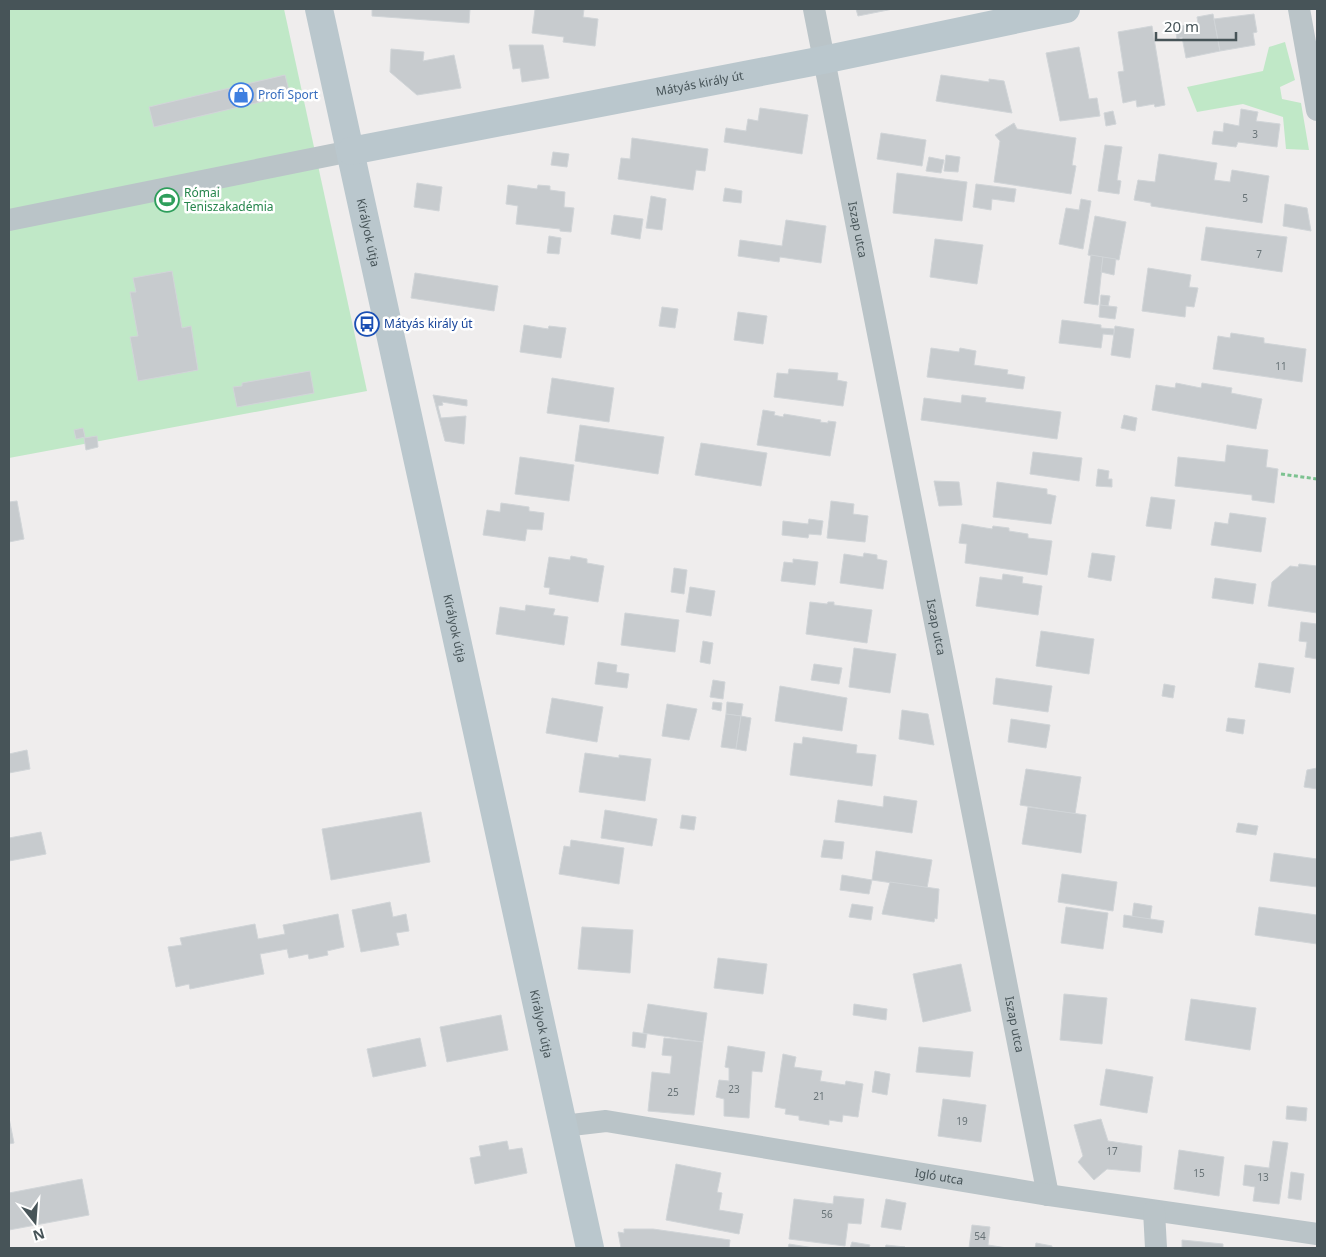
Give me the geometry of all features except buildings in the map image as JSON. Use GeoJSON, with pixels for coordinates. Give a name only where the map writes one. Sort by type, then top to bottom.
{"type":"FeatureCollection","features":[{"type":"Feature","properties":{"kind":"street","name":"Királyok útja"},"geometry":{"type":"LineString","coordinates":[[319,9],[590,1248]]}},
{"type":"Feature","properties":{"kind":"street","name":"Iszap utca"},"geometry":{"type":"LineString","coordinates":[[814,9],[1048,1195]]}},
{"type":"Feature","properties":{"kind":"street","name":"Mátyás király út"},"geometry":{"type":"LineString","coordinates":[[9,220],[350,151],[823,60],[1066,9]]}},
{"type":"Feature","properties":{"kind":"street"},"geometry":{"type":"LineString","coordinates":[[1299,9],[1317,110]]}},
{"type":"Feature","properties":{"kind":"street","name":"Igló utca"},"geometry":{"type":"LineString","coordinates":[[563,1126],[606,1121],[1048,1195],[1317,1234]]}},
{"type":"Feature","properties":{"kind":"street"},"geometry":{"type":"LineString","coordinates":[[1154,1211],[1156,1248]]}},
{"type":"Feature","properties":{"kind":"path"},"geometry":{"type":"LineString","coordinates":[[1281,474],[1317,479]]}},
{"type":"Feature","properties":{"kind":"green space","name":"Római Teniszakadémia"},"geometry":{"type":"Polygon","coordinates":[[[9,9],[284,9],[367,391],[9,458],[9,9]]]}},
{"type":"Feature","properties":{"kind":"green space"},"geometry":{"type":"Polygon","coordinates":[[[1285,42],[1295,80],[1280,87],[1282,99],[1301,103],[1309,150],[1286,149],[1283,117],[1243,104],[1197,112],[1187,87],[1263,71],[1269,47],[1285,42]]]}},
{"type":"Feature","properties":{"kind":"place","name":"Profi Sport"},"geometry":{"type":"Point","coordinates":[241,95]}},
{"type":"Feature","properties":{"kind":"place","name":"Római Teniszakadémia"},"geometry":{"type":"Point","coordinates":[167,200]}},
{"type":"Feature","properties":{"kind":"place","name":"Mátyás király út"},"geometry":{"type":"Point","coordinates":[367,324]}}]}
